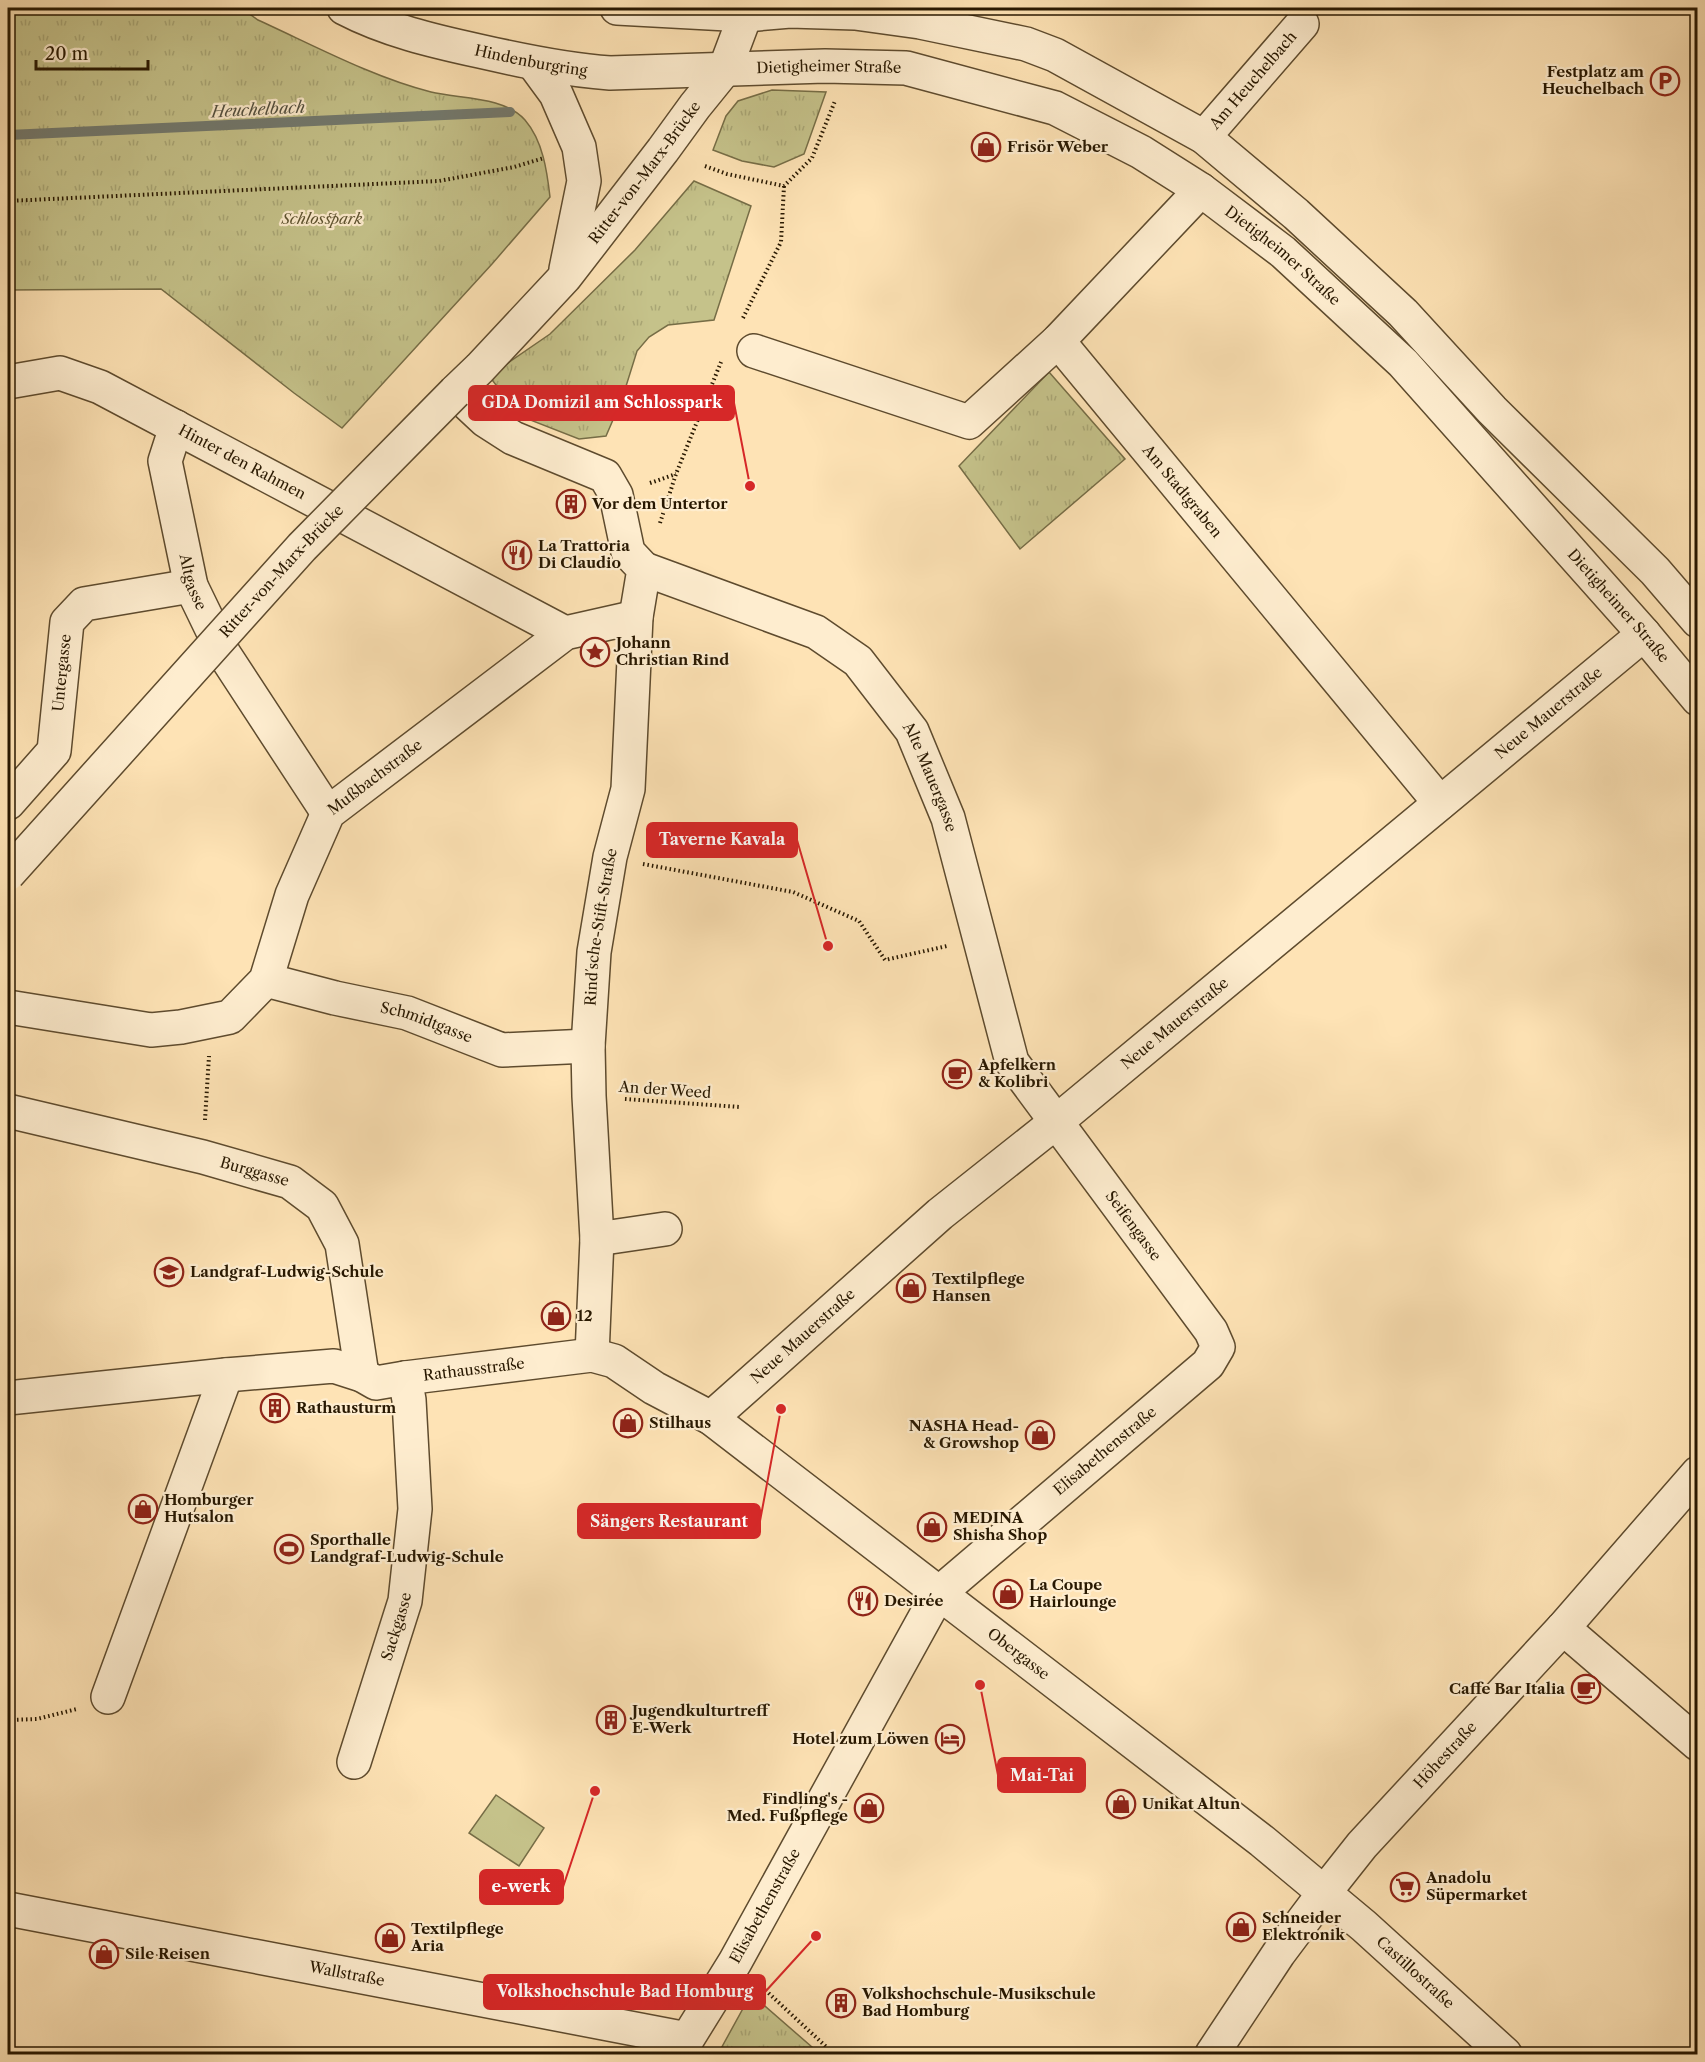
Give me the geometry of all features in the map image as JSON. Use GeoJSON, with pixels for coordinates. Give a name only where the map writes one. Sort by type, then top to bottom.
{"type":"FeatureCollection","features":[{"type":"Feature","properties":{"kind":"street","name":"Hindenburgring"},"geometry":{"type":"LineString","coordinates":[[344,8],[359,16],[426,40],[534,64],[610,74],[725,69]]}},
{"type":"Feature","properties":{"kind":"street"},"geometry":{"type":"LineString","coordinates":[[617,8],[855,13],[920,22],[1026,44],[1055,55],[1204,137],[1296,214],[1402,313],[1492,410],[1655,571],[1698,621]]}},
{"type":"Feature","properties":{"kind":"street","name":"Ritter-von-Marx-Brücke"},"geometry":{"type":"LineString","coordinates":[[8,874],[302,546],[480,369],[565,277],[725,69],[747,11]]}},
{"type":"Feature","properties":{"kind":"street","name":"Am Heuchelbach"},"geometry":{"type":"LineString","coordinates":[[1204,137],[1302,24]]}},
{"type":"Feature","properties":{"kind":"street","name":"Ritter-von-Marx-Brücke"},"geometry":{"type":"LineString","coordinates":[[534,64],[556,94],[579,147],[584,181],[565,277]]}},
{"type":"Feature","properties":{"kind":"street","name":"Dietigheimer Straße"},"geometry":{"type":"LineString","coordinates":[[725,69],[825,66],[906,68],[1055,108],[1141,152],[1202,190],[1283,252],[1403,363],[1644,634],[1698,699]]}},
{"type":"Feature","properties":{"kind":"street"},"geometry":{"type":"LineString","coordinates":[[739,344],[969,422],[1058,341],[1202,190]]}},
{"type":"Feature","properties":{"kind":"street","name":"Am Stadtgraben"},"geometry":{"type":"LineString","coordinates":[[1058,341],[1440,803]]}},
{"type":"Feature","properties":{"kind":"street","name":"Hinter den Rahmen"},"geometry":{"type":"LineString","coordinates":[[8,382],[60,373],[100,387],[565,633]]}},
{"type":"Feature","properties":{"kind":"street"},"geometry":{"type":"LineString","coordinates":[[455,392],[485,420],[513,438],[605,476],[616,495],[628,552],[644,569],[636,617]]}},
{"type":"Feature","properties":{"kind":"street","name":"Altgasse"},"geometry":{"type":"LineString","coordinates":[[176,427],[165,461],[191,586],[224,654],[328,813]]}},
{"type":"Feature","properties":{"kind":"street","name":"Alte Mauergasse"},"geometry":{"type":"LineString","coordinates":[[644,569],[816,632],[858,661],[912,731],[948,818],[1012,1062],[1056,1122]]}},
{"type":"Feature","properties":{"kind":"street","name":"Untergasse"},"geometry":{"type":"LineString","coordinates":[[8,803],[54,751],[67,622],[84,604],[191,586]]}},
{"type":"Feature","properties":{"kind":"street","name":"Mußbachstraße"},"geometry":{"type":"LineString","coordinates":[[210,1022],[230,1017],[267,980],[292,895],[328,813],[565,633],[636,617]]}},
{"type":"Feature","properties":{"kind":"street","name":"Rind´sche-Stift-Straße"},"geometry":{"type":"LineString","coordinates":[[592,1355],[597,1239],[588,1046],[594,952],[610,857],[628,789],[636,617]]}},
{"type":"Feature","properties":{"kind":"street","name":"Neue Mauerstraße"},"geometry":{"type":"LineString","coordinates":[[711,1418],[940,1214],[1056,1122],[1644,634]]}},
{"type":"Feature","properties":{"kind":"street","name":"Schmidtgasse"},"geometry":{"type":"LineString","coordinates":[[267,980],[407,1014],[502,1050],[588,1046]]}},
{"type":"Feature","properties":{"kind":"street"},"geometry":{"type":"LineString","coordinates":[[8,1007],[151,1030],[210,1022]]}},
{"type":"Feature","properties":{"kind":"street","name":"Burggasse"},"geometry":{"type":"LineString","coordinates":[[8,1111],[203,1157],[290,1182],[322,1206],[342,1244],[362,1375]]}},
{"type":"Feature","properties":{"kind":"street","name":"Seifengasse"},"geometry":{"type":"LineString","coordinates":[[1056,1122],[1211,1331]]}},
{"type":"Feature","properties":{"kind":"street"},"geometry":{"type":"LineString","coordinates":[[597,1239],[665,1229]]}},
{"type":"Feature","properties":{"kind":"street","name":"Elisabethenstraße"},"geometry":{"type":"LineString","coordinates":[[682,2047],[735,1962],[938,1594],[1208,1364],[1218,1347],[1211,1331]]}},
{"type":"Feature","properties":{"kind":"street","name":"Rathausstraße"},"geometry":{"type":"LineString","coordinates":[[8,1398],[226,1374],[334,1366],[362,1375],[376,1383],[592,1355],[614,1361],[654,1388],[711,1418]]}},
{"type":"Feature","properties":{"kind":"street"},"geometry":{"type":"LineString","coordinates":[[108,1696],[226,1374]]}},
{"type":"Feature","properties":{"kind":"street","name":"Sackgasse"},"geometry":{"type":"LineString","coordinates":[[354,1762],[405,1601],[415,1509],[409,1400],[405,1378]]}},
{"type":"Feature","properties":{"kind":"street","name":"Obergasse"},"geometry":{"type":"LineString","coordinates":[[711,1418],[1262,1841],[1324,1893]]}},
{"type":"Feature","properties":{"kind":"street","name":"Höhestraße"},"geometry":{"type":"LineString","coordinates":[[1212,2055],[1279,1953],[1362,1845],[1563,1628],[1698,1473]]}},
{"type":"Feature","properties":{"kind":"street"},"geometry":{"type":"LineString","coordinates":[[1563,1628],[1698,1744]]}},
{"type":"Feature","properties":{"kind":"street","name":"Castillostraße"},"geometry":{"type":"LineString","coordinates":[[1324,1893],[1364,1926],[1505,2055]]}},
{"type":"Feature","properties":{"kind":"street","name":"Wallstraße"},"geometry":{"type":"LineString","coordinates":[[8,1909],[682,2047]]}},
{"type":"Feature","properties":{"kind":"path"},"geometry":{"type":"LineString","coordinates":[[644,569],[676,474],[739,344],[781,242],[784,186],[812,158],[839,92]]}},
{"type":"Feature","properties":{"kind":"path"},"geometry":{"type":"LineString","coordinates":[[8,201],[439,181],[514,167],[554,154]]}},
{"type":"Feature","properties":{"kind":"path"},"geometry":{"type":"LineString","coordinates":[[705,166],[727,174],[784,186]]}},
{"type":"Feature","properties":{"kind":"path"},"geometry":{"type":"LineString","coordinates":[[610,857],[793,892],[859,921],[885,960],[979,939]]}},
{"type":"Feature","properties":{"kind":"path"},"geometry":{"type":"LineString","coordinates":[[205,1106],[210,1022]]}},
{"type":"Feature","properties":{"kind":"path","name":"An der Weed"},"geometry":{"type":"LineString","coordinates":[[589,1096],[740,1107]]}},
{"type":"Feature","properties":{"kind":"path"},"geometry":{"type":"LineString","coordinates":[[8,1720],[37,1719],[84,1707],[108,1696]]}},
{"type":"Feature","properties":{"kind":"path"},"geometry":{"type":"LineString","coordinates":[[735,1962],[834,2055]]}},
{"type":"Feature","properties":{"kind":"green space","name":"Schlosspark"},"geometry":{"type":"Polygon","coordinates":[[[8,8],[241,8],[258,20],[387,78],[431,92],[494,102],[516,112],[531,128],[540,147],[546,167],[550,197],[342,428],[161,289],[8,290],[8,8]]]}},
{"type":"Feature","properties":{"kind":"green space"},"geometry":{"type":"Polygon","coordinates":[[[772,90],[826,92],[804,154],[774,167],[742,161],[713,150],[726,116],[738,101],[772,90]]]}},
{"type":"Feature","properties":{"kind":"green space"},"geometry":{"type":"Polygon","coordinates":[[[694,181],[751,206],[714,320],[668,325],[649,337],[637,351],[622,399],[606,436],[579,439],[520,416],[489,376],[550,334],[635,250],[694,181]]]}},
{"type":"Feature","properties":{"kind":"green space"},"geometry":{"type":"Polygon","coordinates":[[[1049,372],[1125,459],[1020,549],[959,466],[1049,372]]]}},
{"type":"Feature","properties":{"kind":"green space"},"geometry":{"type":"Polygon","coordinates":[[[496,1795],[544,1828],[519,1866],[469,1833],[496,1795]]]}},
{"type":"Feature","properties":{"kind":"green space"},"geometry":{"type":"Polygon","coordinates":[[[751,1994],[820,2054],[718,2054],[751,1994]]]}},
{"type":"Feature","properties":{"kind":"waterway","name":"Heuchelbach"},"geometry":{"type":"LineString","coordinates":[[8,135],[510,112]]}},
{"type":"Feature","properties":{"kind":"place","name":"Festplatz am Heuchelbach"},"geometry":{"type":"Point","coordinates":[1665,81]}},
{"type":"Feature","properties":{"kind":"place","name":"Frisör Weber"},"geometry":{"type":"Point","coordinates":[986,147]}},
{"type":"Feature","properties":{"kind":"place","name":"GDA Domizil am Schlosspark"},"geometry":{"type":"Point","coordinates":[750,486]}},
{"type":"Feature","properties":{"kind":"place","name":"Vor dem Untertor"},"geometry":{"type":"Point","coordinates":[571,504]}},
{"type":"Feature","properties":{"kind":"place","name":"La Trattoria Di Claudio"},"geometry":{"type":"Point","coordinates":[517,555]}},
{"type":"Feature","properties":{"kind":"place","name":"Johann Christian Rind"},"geometry":{"type":"Point","coordinates":[595,652]}},
{"type":"Feature","properties":{"kind":"place","name":"Taverne Kavala"},"geometry":{"type":"Point","coordinates":[828,946]}},
{"type":"Feature","properties":{"kind":"place","name":"Apfelkern & Kolibri"},"geometry":{"type":"Point","coordinates":[957,1074]}},
{"type":"Feature","properties":{"kind":"place","name":"Landgraf-Ludwig-Schule"},"geometry":{"type":"Point","coordinates":[169,1272]}},
{"type":"Feature","properties":{"kind":"place","name":"Textilpflege Hansen"},"geometry":{"type":"Point","coordinates":[911,1288]}},
{"type":"Feature","properties":{"kind":"place","name":"12"},"geometry":{"type":"Point","coordinates":[556,1316]}},
{"type":"Feature","properties":{"kind":"place","name":"Rathausturm"},"geometry":{"type":"Point","coordinates":[275,1408]}},
{"type":"Feature","properties":{"kind":"place","name":"Sängers Restaurant"},"geometry":{"type":"Point","coordinates":[781,1409]}},
{"type":"Feature","properties":{"kind":"place","name":"Stilhaus"},"geometry":{"type":"Point","coordinates":[628,1423]}},
{"type":"Feature","properties":{"kind":"place","name":"NASHA Head- & Growshop"},"geometry":{"type":"Point","coordinates":[1040,1435]}},
{"type":"Feature","properties":{"kind":"place","name":"Homburger Hutsalon"},"geometry":{"type":"Point","coordinates":[143,1509]}},
{"type":"Feature","properties":{"kind":"place","name":"MEDINA Shisha Shop"},"geometry":{"type":"Point","coordinates":[932,1527]}},
{"type":"Feature","properties":{"kind":"place","name":"Sporthalle Landgraf-Ludwig-Schule"},"geometry":{"type":"Point","coordinates":[289,1549]}},
{"type":"Feature","properties":{"kind":"place","name":"La Coupe Hairlounge"},"geometry":{"type":"Point","coordinates":[1008,1594]}},
{"type":"Feature","properties":{"kind":"place","name":"Desirée"},"geometry":{"type":"Point","coordinates":[863,1601]}},
{"type":"Feature","properties":{"kind":"place","name":"Mai-Tai"},"geometry":{"type":"Point","coordinates":[980,1685]}},
{"type":"Feature","properties":{"kind":"place","name":"Caffe Bar Italia"},"geometry":{"type":"Point","coordinates":[1586,1689]}},
{"type":"Feature","properties":{"kind":"place","name":"Jugendkulturtreff E-Werk"},"geometry":{"type":"Point","coordinates":[611,1720]}},
{"type":"Feature","properties":{"kind":"place","name":"Hotel zum Löwen"},"geometry":{"type":"Point","coordinates":[950,1739]}},
{"type":"Feature","properties":{"kind":"place","name":"e-werk"},"geometry":{"type":"Point","coordinates":[595,1791]}},
{"type":"Feature","properties":{"kind":"place","name":"Unikat Altun"},"geometry":{"type":"Point","coordinates":[1121,1804]}},
{"type":"Feature","properties":{"kind":"place","name":"Findling's - Med. Fußpflege"},"geometry":{"type":"Point","coordinates":[869,1808]}},
{"type":"Feature","properties":{"kind":"place","name":"Anadolu Süpermarket"},"geometry":{"type":"Point","coordinates":[1405,1887]}},
{"type":"Feature","properties":{"kind":"place","name":"Schneider Elektronik"},"geometry":{"type":"Point","coordinates":[1241,1927]}},
{"type":"Feature","properties":{"kind":"place","name":"Volkshochschule Bad Homburg"},"geometry":{"type":"Point","coordinates":[816,1936]}},
{"type":"Feature","properties":{"kind":"place","name":"Textilpflege Aria"},"geometry":{"type":"Point","coordinates":[390,1938]}},
{"type":"Feature","properties":{"kind":"place","name":"Sile Reisen"},"geometry":{"type":"Point","coordinates":[104,1954]}},
{"type":"Feature","properties":{"kind":"place","name":"Volkshochschule-Musikschule Bad Homburg"},"geometry":{"type":"Point","coordinates":[841,2003]}}]}
